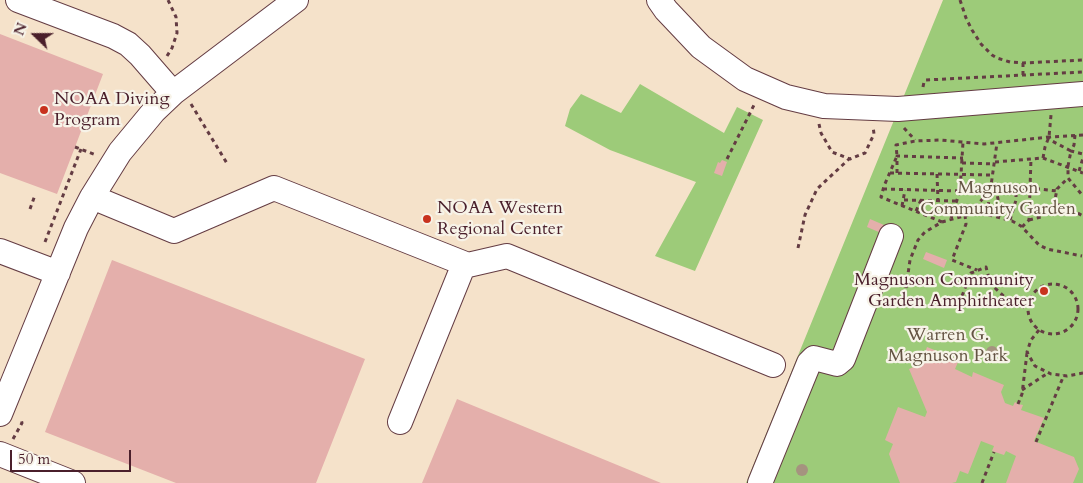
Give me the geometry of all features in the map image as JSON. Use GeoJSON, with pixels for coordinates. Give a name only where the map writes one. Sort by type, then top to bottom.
{"type":"FeatureCollection","features":[{"type":"Feature","properties":{"kind":"street"},"geometry":{"type":"LineString","coordinates":[[18,0],[121,40],[140,55],[182,98]]}},
{"type":"Feature","properties":{"kind":"street"},"geometry":{"type":"LineString","coordinates":[[10,417],[58,273],[76,228],[92,197],[126,145],[154,111],[182,98],[296,0]]}},
{"type":"Feature","properties":{"kind":"street"},"geometry":{"type":"LineString","coordinates":[[659,0],[701,48],[745,79],[786,97],[824,106],[898,109],[1083,94]]}},
{"type":"Feature","properties":{"kind":"street"},"geometry":{"type":"LineString","coordinates":[[92,197],[174,231],[274,188],[464,264],[468,265],[507,256],[773,365]]}},
{"type":"Feature","properties":{"kind":"street"},"geometry":{"type":"LineString","coordinates":[[760,483],[809,363],[814,358],[837,364],[843,360],[891,236]]}},
{"type":"Feature","properties":{"kind":"street"},"geometry":{"type":"LineString","coordinates":[[0,251],[58,273]]}},
{"type":"Feature","properties":{"kind":"street"},"geometry":{"type":"LineString","coordinates":[[400,422],[464,264]]}},
{"type":"Feature","properties":{"kind":"street"},"geometry":{"type":"LineString","coordinates":[[3,451],[73,483]]}},
{"type":"Feature","properties":{"kind":"path"},"geometry":{"type":"LineString","coordinates":[[163,61],[172,48],[177,33],[176,16],[168,0]]}},
{"type":"Feature","properties":{"kind":"path"},"geometry":{"type":"LineString","coordinates":[[960,0],[972,30],[981,44],[992,55],[1010,62],[1083,60]]}},
{"type":"Feature","properties":{"kind":"path"},"geometry":{"type":"LineString","coordinates":[[1023,62],[1024,75]]}},
{"type":"Feature","properties":{"kind":"path"},"geometry":{"type":"LineString","coordinates":[[923,95],[924,82],[926,80],[1083,72]]}},
{"type":"Feature","properties":{"kind":"path"},"geometry":{"type":"LineString","coordinates":[[727,159],[764,87]]}},
{"type":"Feature","properties":{"kind":"path"},"geometry":{"type":"LineString","coordinates":[[182,98],[228,164]]}},
{"type":"Feature","properties":{"kind":"path"},"geometry":{"type":"LineString","coordinates":[[815,104],[821,133],[832,152],[850,159]]}},
{"type":"Feature","properties":{"kind":"path"},"geometry":{"type":"LineString","coordinates":[[798,248],[805,215],[817,189],[850,159],[865,152],[874,134],[872,108]]}},
{"type":"Feature","properties":{"kind":"path"},"geometry":{"type":"LineString","coordinates":[[903,125],[915,141]]}},
{"type":"Feature","properties":{"kind":"path"},"geometry":{"type":"LineString","coordinates":[[1075,135],[1068,166],[1068,178],[1083,196]]}},
{"type":"Feature","properties":{"kind":"path"},"geometry":{"type":"LineString","coordinates":[[897,173],[896,145],[915,141],[984,144],[1083,135]]}},
{"type":"Feature","properties":{"kind":"path"},"geometry":{"type":"LineString","coordinates":[[962,163],[995,163],[1042,158],[1081,172],[1083,156],[1052,141],[1049,137]]}},
{"type":"Feature","properties":{"kind":"path"},"geometry":{"type":"LineString","coordinates":[[1042,158],[1044,147],[1049,137]]}},
{"type":"Feature","properties":{"kind":"path"},"geometry":{"type":"LineString","coordinates":[[951,219],[960,191],[964,142]]}},
{"type":"Feature","properties":{"kind":"path"},"geometry":{"type":"LineString","coordinates":[[987,214],[997,143]]}},
{"type":"Feature","properties":{"kind":"path"},"geometry":{"type":"LineString","coordinates":[[75,147],[104,158]]}},
{"type":"Feature","properties":{"kind":"path"},"geometry":{"type":"LineString","coordinates":[[45,242],[81,149]]}},
{"type":"Feature","properties":{"kind":"path"},"geometry":{"type":"LineString","coordinates":[[897,156],[962,158]]}},
{"type":"Feature","properties":{"kind":"path"},"geometry":{"type":"LineString","coordinates":[[897,156],[881,198],[942,222]]}},
{"type":"Feature","properties":{"kind":"path"},"geometry":{"type":"LineString","coordinates":[[1029,220],[1031,158]]}},
{"type":"Feature","properties":{"kind":"path"},"geometry":{"type":"LineString","coordinates":[[889,173],[992,175]]}},
{"type":"Feature","properties":{"kind":"path"},"geometry":{"type":"LineString","coordinates":[[937,174],[938,200]]}},
{"type":"Feature","properties":{"kind":"path"},"geometry":{"type":"LineString","coordinates":[[1022,227],[1029,220],[1041,217],[1054,205],[1057,191],[1068,178]]}},
{"type":"Feature","properties":{"kind":"path"},"geometry":{"type":"LineString","coordinates":[[971,214],[975,207],[989,194],[1030,188],[1057,191]]}},
{"type":"Feature","properties":{"kind":"path"},"geometry":{"type":"LineString","coordinates":[[883,189],[960,191]]}},
{"type":"Feature","properties":{"kind":"path"},"geometry":{"type":"LineString","coordinates":[[902,206],[905,190]]}},
{"type":"Feature","properties":{"kind":"path"},"geometry":{"type":"LineString","coordinates":[[1010,220],[1016,200],[1016,191]]}},
{"type":"Feature","properties":{"kind":"path"},"geometry":{"type":"LineString","coordinates":[[996,216],[997,194]]}},
{"type":"Feature","properties":{"kind":"path"},"geometry":{"type":"LineString","coordinates":[[30,209],[35,195]]}},
{"type":"Feature","properties":{"kind":"path"},"geometry":{"type":"LineString","coordinates":[[904,200],[956,201]]}},
{"type":"Feature","properties":{"kind":"path"},"geometry":{"type":"LineString","coordinates":[[916,212],[921,200]]}},
{"type":"Feature","properties":{"kind":"path"},"geometry":{"type":"LineString","coordinates":[[1054,205],[1063,205],[1083,216]]}},
{"type":"Feature","properties":{"kind":"path"},"geometry":{"type":"LineString","coordinates":[[906,288],[910,260],[918,240],[925,232],[942,222],[965,215],[987,214],[1010,220],[1022,227],[1039,244],[1047,249],[1083,255]]}},
{"type":"Feature","properties":{"kind":"path"},"geometry":{"type":"LineString","coordinates":[[965,215],[966,224],[952,260],[978,270]]}},
{"type":"Feature","properties":{"kind":"path"},"geometry":{"type":"LineString","coordinates":[[962,296],[972,273],[986,267],[990,282],[995,288],[1009,301],[1028,308]]}},
{"type":"Feature","properties":{"kind":"path"},"geometry":{"type":"LineString","coordinates":[[1055,283],[1064,286],[1076,296],[1078,313],[1076,321],[1071,327],[1058,334],[1048,334],[1039,330],[1030,318],[1028,308],[1029,300],[1033,293],[1040,287],[1055,283]]}},
{"type":"Feature","properties":{"kind":"path"},"geometry":{"type":"LineString","coordinates":[[1018,404],[1022,390],[1027,352],[1031,340],[1039,330]]}},
{"type":"Feature","properties":{"kind":"path"},"geometry":{"type":"LineString","coordinates":[[1027,352],[1035,366],[1048,373],[1064,375],[1083,373]]}},
{"type":"Feature","properties":{"kind":"path"},"geometry":{"type":"LineString","coordinates":[[1022,390],[1048,373]]}},
{"type":"Feature","properties":{"kind":"path"},"geometry":{"type":"LineString","coordinates":[[1036,442],[1064,375]]}},
{"type":"Feature","properties":{"kind":"path"},"geometry":{"type":"LineString","coordinates":[[3,451],[22,423],[10,417]]}},
{"type":"Feature","properties":{"kind":"path"},"geometry":{"type":"LineString","coordinates":[[982,483],[994,452]]}},
{"type":"Feature","properties":{"kind":"green space","name":"Warren G. Magnuson Park"},"geometry":{"type":"Polygon","coordinates":[[[943,0],[1083,0],[1083,483],[746,483],[943,0]]]}},
{"type":"Feature","properties":{"kind":"green space"},"geometry":{"type":"Polygon","coordinates":[[[640,84],[724,133],[737,107],[763,120],[695,271],[655,256],[696,182],[610,150],[565,126],[570,109],[581,94],[621,113],[640,84]]]}},
{"type":"Feature","properties":{"kind":"building","name":"NOAA Diving Program"},"geometry":{"type":"Polygon","coordinates":[[[0,34],[103,74],[57,194],[0,173],[0,34]]]}},
{"type":"Feature","properties":{"kind":"building"},"geometry":{"type":"Polygon","coordinates":[[[722,160],[727,162],[722,176],[714,173],[718,162],[720,163],[722,160]]]}},
{"type":"Feature","properties":{"kind":"building"},"geometry":{"type":"Polygon","coordinates":[[[870,219],[884,225],[881,233],[867,227],[870,219]]]}},
{"type":"Feature","properties":{"kind":"building"},"geometry":{"type":"Polygon","coordinates":[[[926,252],[947,260],[944,268],[923,259],[926,252]]]}},
{"type":"Feature","properties":{"kind":"building"},"geometry":{"type":"Polygon","coordinates":[[[112,260],[365,359],[316,483],[176,483],[45,432],[112,260]]]}},
{"type":"Feature","properties":{"kind":"building"},"geometry":{"type":"Polygon","coordinates":[[[927,347],[959,360],[955,369],[972,377],[973,372],[1004,385],[1001,392],[1005,403],[1013,406],[1015,402],[1023,405],[1021,410],[1044,418],[1034,441],[1074,457],[1079,469],[1073,483],[1006,483],[1016,456],[1006,451],[1004,455],[992,451],[994,446],[981,441],[968,474],[960,471],[956,482],[900,483],[889,454],[893,444],[885,440],[898,407],[925,417],[927,412],[909,369],[921,364],[927,347]]]}},
{"type":"Feature","properties":{"kind":"building"},"geometry":{"type":"Polygon","coordinates":[[[457,399],[661,483],[422,483],[457,399]]]}},
{"type":"Feature","properties":{"kind":"place","name":"NOAA Diving Program"},"geometry":{"type":"Point","coordinates":[44,110]}},
{"type":"Feature","properties":{"kind":"place","name":"NOAA Western Regional Center"},"geometry":{"type":"Point","coordinates":[427,219]}},
{"type":"Feature","properties":{"kind":"place","name":"Magnuson Community Garden Amphitheater"},"geometry":{"type":"Point","coordinates":[1044,291]}},
{"type":"Feature","properties":{"kind":"park label","name":"Magnuson Community Garden"},"geometry":{"type":"Point","coordinates":[998,199]}}]}
